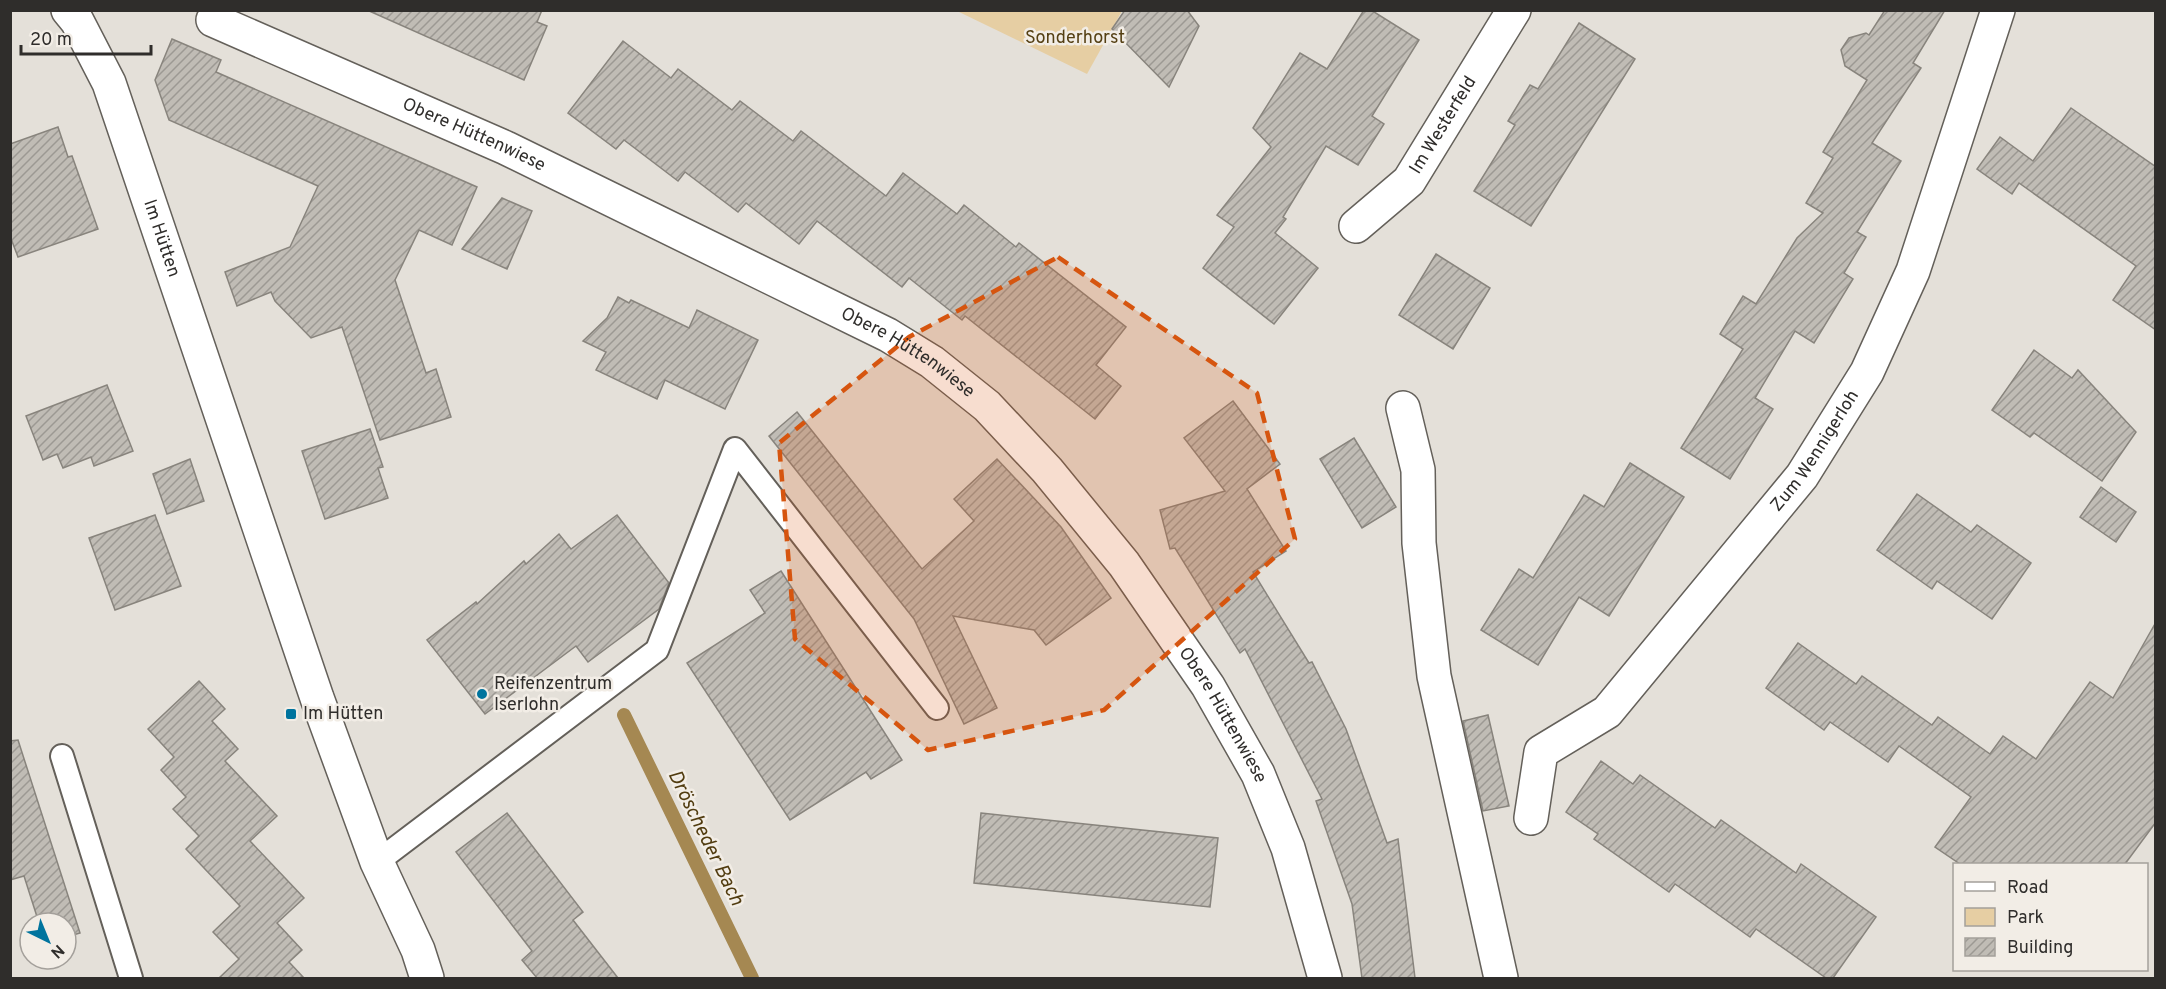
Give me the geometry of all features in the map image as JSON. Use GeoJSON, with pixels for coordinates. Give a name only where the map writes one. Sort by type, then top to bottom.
{"type":"FeatureCollection","features":[{"type":"Feature","properties":{"kind":"street","name":"Im Hütten"},"geometry":{"type":"LineString","coordinates":[[68,10],[77,21],[109,82],[317,698],[377,862],[418,950],[427,978]]}},
{"type":"Feature","properties":{"kind":"street","name":"Im Westerfeld"},"geometry":{"type":"LineString","coordinates":[[1356,226],[1409,181],[1515,10]]}},
{"type":"Feature","properties":{"kind":"street","name":"Zum Wennigerloh"},"geometry":{"type":"LineString","coordinates":[[1530,818],[1541,752],[1608,712],[1802,476],[1867,372],[1913,271],[1998,10]]}},
{"type":"Feature","properties":{"kind":"street","name":"Obere Hüttenwiese"},"geometry":{"type":"LineString","coordinates":[[213,20],[506,148],[888,334],[932,362],[987,406],[1047,470],[1124,564],[1208,686],[1258,774],[1284,837],[1325,978]]}},
{"type":"Feature","properties":{"kind":"street"},"geometry":{"type":"LineString","coordinates":[[1403,408],[1418,470],[1419,543],[1434,676],[1501,978]]}},
{"type":"Feature","properties":{"kind":"lane"},"geometry":{"type":"LineString","coordinates":[[377,862],[657,650],[735,448],[937,708]]}},
{"type":"Feature","properties":{"kind":"lane"},"geometry":{"type":"LineString","coordinates":[[62,756],[131,978]]}},
{"type":"Feature","properties":{"kind":"highlighted area"},"geometry":{"type":"Polygon","coordinates":[[[1058,257],[1257,393],[1295,539],[1104,710],[928,750],[795,639],[779,443],[909,337],[1058,257]]]}},
{"type":"Feature","properties":{"kind":"green space","name":"Sonderhorst"},"geometry":{"type":"Polygon","coordinates":[[[1122,10],[1087,74],[957,11],[1122,10]]]}},
{"type":"Feature","properties":{"kind":"building"},"geometry":{"type":"Polygon","coordinates":[[[367,10],[542,10],[537,22],[547,26],[524,80],[367,10]]]}},
{"type":"Feature","properties":{"kind":"building"},"geometry":{"type":"Polygon","coordinates":[[[1125,10],[1187,10],[1199,26],[1169,87],[1112,29],[1125,10]]]}},
{"type":"Feature","properties":{"kind":"building"},"geometry":{"type":"Polygon","coordinates":[[[1364,10],[1371,10],[1419,40],[1372,116],[1384,124],[1358,165],[1326,146],[1283,217],[1286,219],[1275,233],[1318,268],[1274,324],[1203,268],[1234,227],[1217,215],[1271,147],[1253,128],[1300,53],[1327,69],[1364,10]]]}},
{"type":"Feature","properties":{"kind":"building"},"geometry":{"type":"Polygon","coordinates":[[[1885,10],[1945,10],[1913,63],[1921,68],[1872,143],[1901,161],[1857,232],[1866,237],[1844,273],[1853,279],[1814,343],[1795,331],[1755,398],[1773,409],[1730,479],[1681,448],[1743,349],[1720,334],[1743,296],[1756,304],[1797,238],[1823,213],[1806,203],[1833,158],[1823,152],[1867,80],[1845,66],[1841,50],[1849,38],[1866,33],[1869,35],[1885,10]]]}},
{"type":"Feature","properties":{"kind":"building"},"geometry":{"type":"Polygon","coordinates":[[[1579,23],[1635,59],[1531,226],[1474,191],[1515,125],[1508,121],[1530,85],[1538,89],[1579,23]]]}},
{"type":"Feature","properties":{"kind":"building"},"geometry":{"type":"Polygon","coordinates":[[[172,39],[221,60],[216,72],[477,187],[452,245],[419,230],[395,280],[426,373],[436,369],[451,417],[380,440],[342,327],[311,338],[275,301],[271,292],[237,306],[225,272],[290,247],[318,186],[169,120],[155,80],[172,39]]]}},
{"type":"Feature","properties":{"kind":"building"},"geometry":{"type":"Polygon","coordinates":[[[623,41],[671,78],[678,69],[732,110],[740,101],[793,141],[801,131],[886,196],[903,173],[957,214],[964,205],[1016,247],[1019,243],[1126,327],[1096,365],[1121,386],[1095,419],[965,316],[962,320],[909,278],[902,287],[817,221],[799,244],[746,203],[738,212],[685,172],[678,181],[624,140],[616,149],[568,113],[623,41]]]}},
{"type":"Feature","properties":{"kind":"building"},"geometry":{"type":"Polygon","coordinates":[[[2071,108],[2156,167],[2156,330],[2113,300],[2136,266],[2019,183],[2012,194],[1977,169],[2000,137],[2033,161],[2071,108]]]}},
{"type":"Feature","properties":{"kind":"building"},"geometry":{"type":"Polygon","coordinates":[[[58,127],[68,157],[72,156],[98,229],[18,257],[10,236],[10,144],[58,127]]]}},
{"type":"Feature","properties":{"kind":"building"},"geometry":{"type":"Polygon","coordinates":[[[502,198],[532,211],[507,269],[462,249],[502,198]]]}},
{"type":"Feature","properties":{"kind":"building"},"geometry":{"type":"Polygon","coordinates":[[[1436,254],[1490,288],[1453,349],[1399,315],[1436,254]]]}},
{"type":"Feature","properties":{"kind":"building"},"geometry":{"type":"Polygon","coordinates":[[[618,297],[629,303],[631,300],[689,328],[697,310],[758,340],[725,409],[665,380],[657,399],[596,370],[606,352],[583,341],[607,318],[618,297]]]}},
{"type":"Feature","properties":{"kind":"building"},"geometry":{"type":"Polygon","coordinates":[[[2034,350],[2072,378],[2078,370],[2136,432],[2102,481],[2034,433],[2030,437],[1992,410],[2034,350]]]}},
{"type":"Feature","properties":{"kind":"building"},"geometry":{"type":"Polygon","coordinates":[[[107,385],[133,451],[94,466],[91,457],[63,468],[57,454],[43,460],[26,416],[107,385]]]}},
{"type":"Feature","properties":{"kind":"building"},"geometry":{"type":"Polygon","coordinates":[[[1233,401],[1280,464],[1247,489],[1286,551],[1253,572],[1309,663],[1312,662],[1346,729],[1387,843],[1398,839],[1415,978],[1362,978],[1352,904],[1316,801],[1322,799],[1245,649],[1240,653],[1175,548],[1170,549],[1160,510],[1225,491],[1184,438],[1233,401]]]}},
{"type":"Feature","properties":{"kind":"building"},"geometry":{"type":"Polygon","coordinates":[[[797,412],[922,569],[974,521],[954,499],[997,459],[1061,527],[1111,598],[1046,645],[1034,630],[953,616],[997,708],[964,724],[914,619],[769,436],[797,412]]]}},
{"type":"Feature","properties":{"kind":"building"},"geometry":{"type":"Polygon","coordinates":[[[370,429],[383,467],[378,468],[388,498],[325,519],[302,451],[370,429]]]}},
{"type":"Feature","properties":{"kind":"building"},"geometry":{"type":"Polygon","coordinates":[[[1354,438],[1396,507],[1362,528],[1320,459],[1354,438]]]}},
{"type":"Feature","properties":{"kind":"building"},"geometry":{"type":"Polygon","coordinates":[[[190,459],[204,501],[167,514],[153,474],[190,459]]]}},
{"type":"Feature","properties":{"kind":"building"},"geometry":{"type":"Polygon","coordinates":[[[1630,463],[1684,497],[1609,616],[1579,597],[1538,665],[1481,630],[1519,569],[1533,578],[1584,495],[1604,507],[1630,463]]]}},
{"type":"Feature","properties":{"kind":"building"},"geometry":{"type":"Polygon","coordinates":[[[2101,487],[2136,512],[2116,542],[2080,517],[2101,487]]]}},
{"type":"Feature","properties":{"kind":"building"},"geometry":{"type":"Polygon","coordinates":[[[1917,494],[1971,532],[1977,525],[2031,563],[1992,619],[1937,581],[1932,589],[1877,550],[1917,494]]]}},
{"type":"Feature","properties":{"kind":"building"},"geometry":{"type":"Polygon","coordinates":[[[155,515],[181,586],[115,610],[89,538],[155,515]]]}},
{"type":"Feature","properties":{"kind":"building"},"geometry":{"type":"Polygon","coordinates":[[[617,515],[669,583],[659,609],[588,662],[576,646],[485,714],[427,640],[476,602],[477,604],[524,561],[526,564],[559,534],[571,549],[617,515]]]}},
{"type":"Feature","properties":{"kind":"building"},"geometry":{"type":"Polygon","coordinates":[[[781,571],[902,760],[871,779],[866,772],[790,820],[687,663],[765,613],[750,590],[781,571]]]}},
{"type":"Feature","properties":{"kind":"building"},"geometry":{"type":"Polygon","coordinates":[[[2156,622],[2156,822],[2126,863],[1959,863],[1935,847],[1971,797],[1899,746],[1888,762],[1830,722],[1824,730],[1766,688],[1798,643],[1856,684],[1862,676],[1932,725],[1938,717],[1990,754],[2003,736],[2036,759],[2090,682],[2113,698],[2156,622]]]}},
{"type":"Feature","properties":{"kind":"building"},"geometry":{"type":"Polygon","coordinates":[[[199,681],[225,709],[212,721],[238,749],[225,761],[277,816],[250,841],[304,898],[277,923],[302,950],[289,962],[304,978],[219,978],[239,959],[213,932],[240,906],[186,849],[199,836],[173,809],[186,797],[161,770],[174,757],[148,729],[199,681]]]}},
{"type":"Feature","properties":{"kind":"building"},"geometry":{"type":"Polygon","coordinates":[[[1488,715],[1509,806],[1483,811],[1463,721],[1488,715]]]}},
{"type":"Feature","properties":{"kind":"building"},"geometry":{"type":"Polygon","coordinates":[[[18,740],[73,911],[35,911],[24,876],[10,880],[10,741],[18,740]]]}},
{"type":"Feature","properties":{"kind":"building"},"geometry":{"type":"Polygon","coordinates":[[[1601,761],[1633,784],[1640,775],[1715,828],[1721,820],[1796,873],[1801,864],[1876,917],[1833,978],[1826,978],[1756,929],[1750,937],[1675,884],[1669,892],[1594,839],[1598,834],[1566,812],[1601,761]]]}},
{"type":"Feature","properties":{"kind":"building"},"geometry":{"type":"Polygon","coordinates":[[[507,813],[583,912],[573,920],[618,978],[537,978],[522,960],[532,951],[456,852],[507,813]]]}},
{"type":"Feature","properties":{"kind":"building"},"geometry":{"type":"Polygon","coordinates":[[[981,813],[1218,838],[1210,907],[974,883],[981,813]]]}},
{"type":"Feature","properties":{"kind":"waterway","name":"Dröscheder Bach"},"geometry":{"type":"LineString","coordinates":[[624,715],[752,978]]}},
{"type":"Feature","properties":{"kind":"place","name":"Reifenzentrum Iserlohn"},"geometry":{"type":"Point","coordinates":[482,694]}},
{"type":"Feature","properties":{"kind":"place","name":"Im Hütten"},"geometry":{"type":"Point","coordinates":[291,714]}}]}
